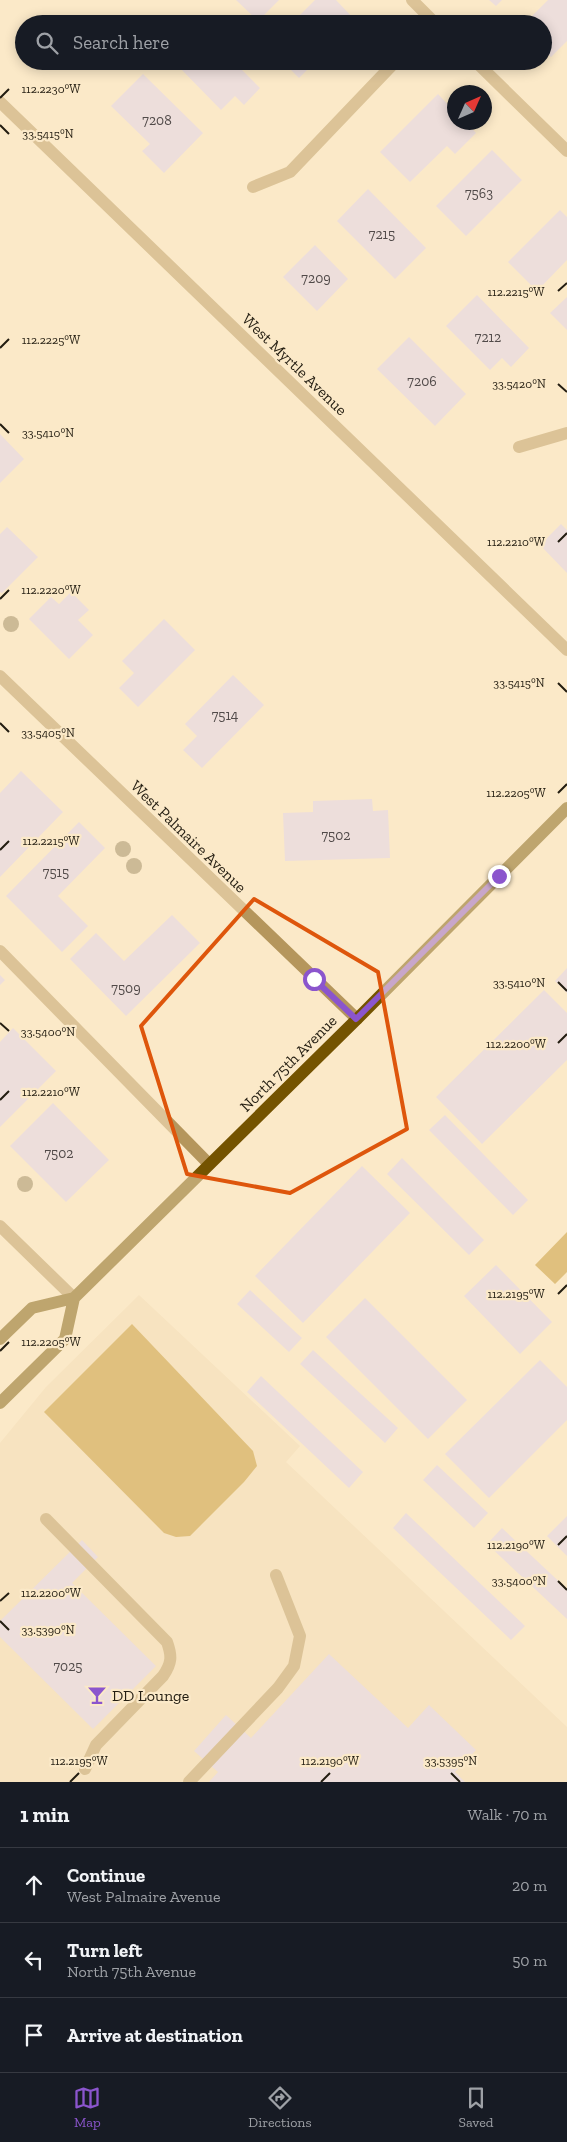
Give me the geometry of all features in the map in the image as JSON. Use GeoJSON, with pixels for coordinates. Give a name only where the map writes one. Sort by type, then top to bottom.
{"type":"FeatureCollection","features":[{"type":"Feature","properties":{"kind":"main road","name":"North 75th Avenue"},"geometry":{"type":"LineString","coordinates":[[74,1298],[567,808]]}},
{"type":"Feature","properties":{"kind":"main road"},"geometry":{"type":"LineString","coordinates":[[0,1339],[32,1308],[74,1298],[65,1339],[0,1403]]}},
{"type":"Feature","properties":{"kind":"street"},"geometry":{"type":"LineString","coordinates":[[412,0],[426,15]]}},
{"type":"Feature","properties":{"kind":"street"},"geometry":{"type":"LineString","coordinates":[[252,188],[290,172],[387,70]]}},
{"type":"Feature","properties":{"kind":"street"},"geometry":{"type":"LineString","coordinates":[[484,70],[567,151]]}},
{"type":"Feature","properties":{"kind":"street","name":"West Myrtle Avenue"},"geometry":{"type":"LineString","coordinates":[[0,102],[567,650]]}},
{"type":"Feature","properties":{"kind":"street"},"geometry":{"type":"LineString","coordinates":[[519,446],[567,433]]}},
{"type":"Feature","properties":{"kind":"street","name":"West Palmaire Avenue"},"geometry":{"type":"LineString","coordinates":[[0,676],[356,1019]]}},
{"type":"Feature","properties":{"kind":"street"},"geometry":{"type":"LineString","coordinates":[[0,951],[209,1164]]}},
{"type":"Feature","properties":{"kind":"street"},"geometry":{"type":"LineString","coordinates":[[0,1226],[74,1298]]}},
{"type":"Feature","properties":{"kind":"street"},"geometry":{"type":"LineString","coordinates":[[46,1519],[167,1642],[172,1655],[170,1666],[163,1676],[96,1745],[85,1769]]}},
{"type":"Feature","properties":{"kind":"street"},"geometry":{"type":"LineString","coordinates":[[189,1782],[278,1688],[294,1666],[300,1636],[276,1575]]}},
{"type":"Feature","properties":{"kind":"highlighted area"},"geometry":{"type":"Polygon","coordinates":[[[254,899],[378,972],[407,1129],[290,1193],[187,1174],[141,1026],[254,899]]]}},
{"type":"Feature","properties":{"kind":"shaded area"},"geometry":{"type":"Polygon","coordinates":[[[567,1232],[567,1272],[555,1284],[535,1265],[567,1232]]]}},
{"type":"Feature","properties":{"kind":"shaded area"},"geometry":{"type":"Polygon","coordinates":[[[139,1295],[300,1446],[286,1462],[567,1727],[567,1782],[0,1782],[0,1443],[46,1387],[139,1295]]]}},
{"type":"Feature","properties":{"kind":"shaded area"},"geometry":{"type":"Polygon","coordinates":[[[132,1324],[253,1451],[257,1466],[244,1482],[190,1536],[176,1537],[164,1533],[44,1412],[132,1324]]]}},
{"type":"Feature","properties":{"kind":"building"},"geometry":{"type":"Polygon","coordinates":[[[236,0],[279,0],[264,15],[252,15],[236,0]]]}},
{"type":"Feature","properties":{"kind":"building"},"geometry":{"type":"Polygon","coordinates":[[[315,0],[336,0],[350,15],[300,15],[315,0]]]}},
{"type":"Feature","properties":{"kind":"building"},"geometry":{"type":"Polygon","coordinates":[[[489,0],[502,0],[496,6],[489,0]]]}},
{"type":"Feature","properties":{"kind":"building"},"geometry":{"type":"Polygon","coordinates":[[[548,0],[567,0],[567,41],[552,56],[552,15],[533,15],[548,0]]]}},
{"type":"Feature","properties":{"kind":"building"},"geometry":{"type":"Polygon","coordinates":[[[182,70],[242,70],[260,88],[244,105],[235,96],[221,110],[182,70]]]}},
{"type":"Feature","properties":{"kind":"building"},"geometry":{"type":"Polygon","coordinates":[[[291,70],[307,70],[299,78],[291,70]]]}},
{"type":"Feature","properties":{"kind":"building"},"geometry":{"type":"Polygon","coordinates":[[[143,74],[203,133],[164,173],[142,151],[150,144],[111,106],[143,74]]]}},
{"type":"Feature","properties":{"kind":"building"},"geometry":{"type":"Polygon","coordinates":[[[438,94],[447,104],[447,130],[473,130],[476,133],[455,154],[447,146],[410,182],[380,152],[438,94]]]}},
{"type":"Feature","properties":{"kind":"building"},"geometry":{"type":"Polygon","coordinates":[[[492,150],[522,180],[466,236],[436,206],[492,150]]]}},
{"type":"Feature","properties":{"kind":"building"},"geometry":{"type":"Polygon","coordinates":[[[368,189],[426,248],[395,279],[337,221],[368,189]]]}},
{"type":"Feature","properties":{"kind":"building"},"geometry":{"type":"Polygon","coordinates":[[[560,210],[567,217],[567,260],[537,291],[508,262],[560,210]]]}},
{"type":"Feature","properties":{"kind":"building"},"geometry":{"type":"Polygon","coordinates":[[[315,245],[348,279],[317,311],[283,277],[315,245]]]}},
{"type":"Feature","properties":{"kind":"building"},"geometry":{"type":"Polygon","coordinates":[[[477,295],[529,348],[511,367],[502,358],[490,370],[446,326],[477,295]]]}},
{"type":"Feature","properties":{"kind":"building"},"geometry":{"type":"Polygon","coordinates":[[[567,297],[567,330],[550,313],[567,297]]]}},
{"type":"Feature","properties":{"kind":"building"},"geometry":{"type":"Polygon","coordinates":[[[409,337],[466,394],[435,426],[377,369],[409,337]]]}},
{"type":"Feature","properties":{"kind":"building"},"geometry":{"type":"Polygon","coordinates":[[[0,434],[24,459],[0,483],[0,434]]]}},
{"type":"Feature","properties":{"kind":"building"},"geometry":{"type":"Polygon","coordinates":[[[561,524],[567,530],[567,573],[540,545],[561,524]]]}},
{"type":"Feature","properties":{"kind":"building"},"geometry":{"type":"Polygon","coordinates":[[[7,527],[38,557],[2,593],[0,592],[0,534],[7,527]]]}},
{"type":"Feature","properties":{"kind":"building"},"geometry":{"type":"Polygon","coordinates":[[[71,592],[89,610],[78,620],[93,635],[69,659],[29,619],[51,597],[59,604],[71,592]]]}},
{"type":"Feature","properties":{"kind":"building"},"geometry":{"type":"Polygon","coordinates":[[[164,619],[195,650],[138,707],[119,688],[134,673],[122,661],[164,619]]]}},
{"type":"Feature","properties":{"kind":"building"},"geometry":{"type":"Polygon","coordinates":[[[233,675],[264,705],[202,768],[183,750],[197,736],[185,724],[233,675]]]}},
{"type":"Feature","properties":{"kind":"building"},"geometry":{"type":"Polygon","coordinates":[[[21,771],[63,812],[0,877],[0,793],[21,771]]]}},
{"type":"Feature","properties":{"kind":"building"},"geometry":{"type":"Polygon","coordinates":[[[372,799],[373,811],[388,810],[390,858],[285,861],[283,813],[313,812],[313,801],[372,799]]]}},
{"type":"Feature","properties":{"kind":"building"},"geometry":{"type":"Polygon","coordinates":[[[79,822],[105,848],[58,896],[88,926],[62,952],[6,896],[79,822]]]}},
{"type":"Feature","properties":{"kind":"building"},"geometry":{"type":"Polygon","coordinates":[[[172,915],[200,943],[126,1016],[70,959],[96,933],[124,961],[172,915]]]}},
{"type":"Feature","properties":{"kind":"building"},"geometry":{"type":"Polygon","coordinates":[[[567,968],[567,993],[555,981],[567,968]]]}},
{"type":"Feature","properties":{"kind":"building"},"geometry":{"type":"Polygon","coordinates":[[[0,975],[5,980],[0,985],[0,975]]]}},
{"type":"Feature","properties":{"kind":"building"},"geometry":{"type":"Polygon","coordinates":[[[544,990],[567,1013],[567,1060],[482,1144],[436,1097],[544,990]]]}},
{"type":"Feature","properties":{"kind":"building"},"geometry":{"type":"Polygon","coordinates":[[[13,1028],[56,1071],[0,1127],[0,1042],[13,1028]]]}},
{"type":"Feature","properties":{"kind":"building"},"geometry":{"type":"Polygon","coordinates":[[[53,1103],[109,1160],[66,1202],[10,1146],[53,1103]]]}},
{"type":"Feature","properties":{"kind":"building"},"geometry":{"type":"Polygon","coordinates":[[[445,1115],[528,1200],[513,1215],[429,1130],[445,1115]]]}},
{"type":"Feature","properties":{"kind":"building"},"geometry":{"type":"Polygon","coordinates":[[[402,1158],[484,1240],[469,1255],[387,1174],[402,1158]]]}},
{"type":"Feature","properties":{"kind":"building"},"geometry":{"type":"Polygon","coordinates":[[[362,1166],[410,1213],[303,1323],[255,1276],[362,1166]]]}},
{"type":"Feature","properties":{"kind":"building"},"geometry":{"type":"Polygon","coordinates":[[[496,1265],[552,1322],[520,1354],[464,1296],[496,1265]]]}},
{"type":"Feature","properties":{"kind":"building"},"geometry":{"type":"Polygon","coordinates":[[[250,1290],[302,1338],[289,1352],[237,1304],[250,1290]]]}},
{"type":"Feature","properties":{"kind":"building"},"geometry":{"type":"Polygon","coordinates":[[[365,1298],[467,1400],[428,1439],[326,1337],[365,1298]]]}},
{"type":"Feature","properties":{"kind":"building"},"geometry":{"type":"Polygon","coordinates":[[[313,1350],[398,1428],[385,1443],[300,1364],[313,1350]]]}},
{"type":"Feature","properties":{"kind":"building"},"geometry":{"type":"Polygon","coordinates":[[[540,1360],[567,1387],[567,1420],[489,1498],[445,1454],[540,1360]]]}},
{"type":"Feature","properties":{"kind":"building"},"geometry":{"type":"Polygon","coordinates":[[[261,1376],[363,1472],[349,1488],[247,1392],[261,1376]]]}},
{"type":"Feature","properties":{"kind":"building"},"geometry":{"type":"Polygon","coordinates":[[[437,1465],[488,1513],[474,1528],[423,1480],[437,1465]]]}},
{"type":"Feature","properties":{"kind":"building"},"geometry":{"type":"Polygon","coordinates":[[[406,1513],[525,1626],[511,1640],[393,1528],[406,1513]]]}},
{"type":"Feature","properties":{"kind":"building"},"geometry":{"type":"Polygon","coordinates":[[[567,1516],[567,1556],[547,1536],[567,1516]]]}},
{"type":"Feature","properties":{"kind":"building"},"geometry":{"type":"Polygon","coordinates":[[[502,1528],[567,1589],[567,1619],[487,1544],[502,1528]]]}},
{"type":"Feature","properties":{"kind":"building"},"geometry":{"type":"Polygon","coordinates":[[[82,1540],[98,1557],[72,1583],[156,1666],[93,1729],[0,1637],[0,1621],[82,1540]]]}},
{"type":"Feature","properties":{"kind":"building"},"geometry":{"type":"Polygon","coordinates":[[[329,1654],[408,1728],[429,1705],[476,1750],[455,1772],[465,1782],[209,1782],[218,1772],[194,1751],[226,1715],[251,1738],[329,1654]]]}},
{"type":"Feature","properties":{"kind":"place","name":"DD Lounge"},"geometry":{"type":"Point","coordinates":[97,1695]}},
{"type":"Feature","properties":{"kind":"route"},"geometry":{"type":"LineString","coordinates":[[314,979],[356,1019],[499,876]]}}]}
